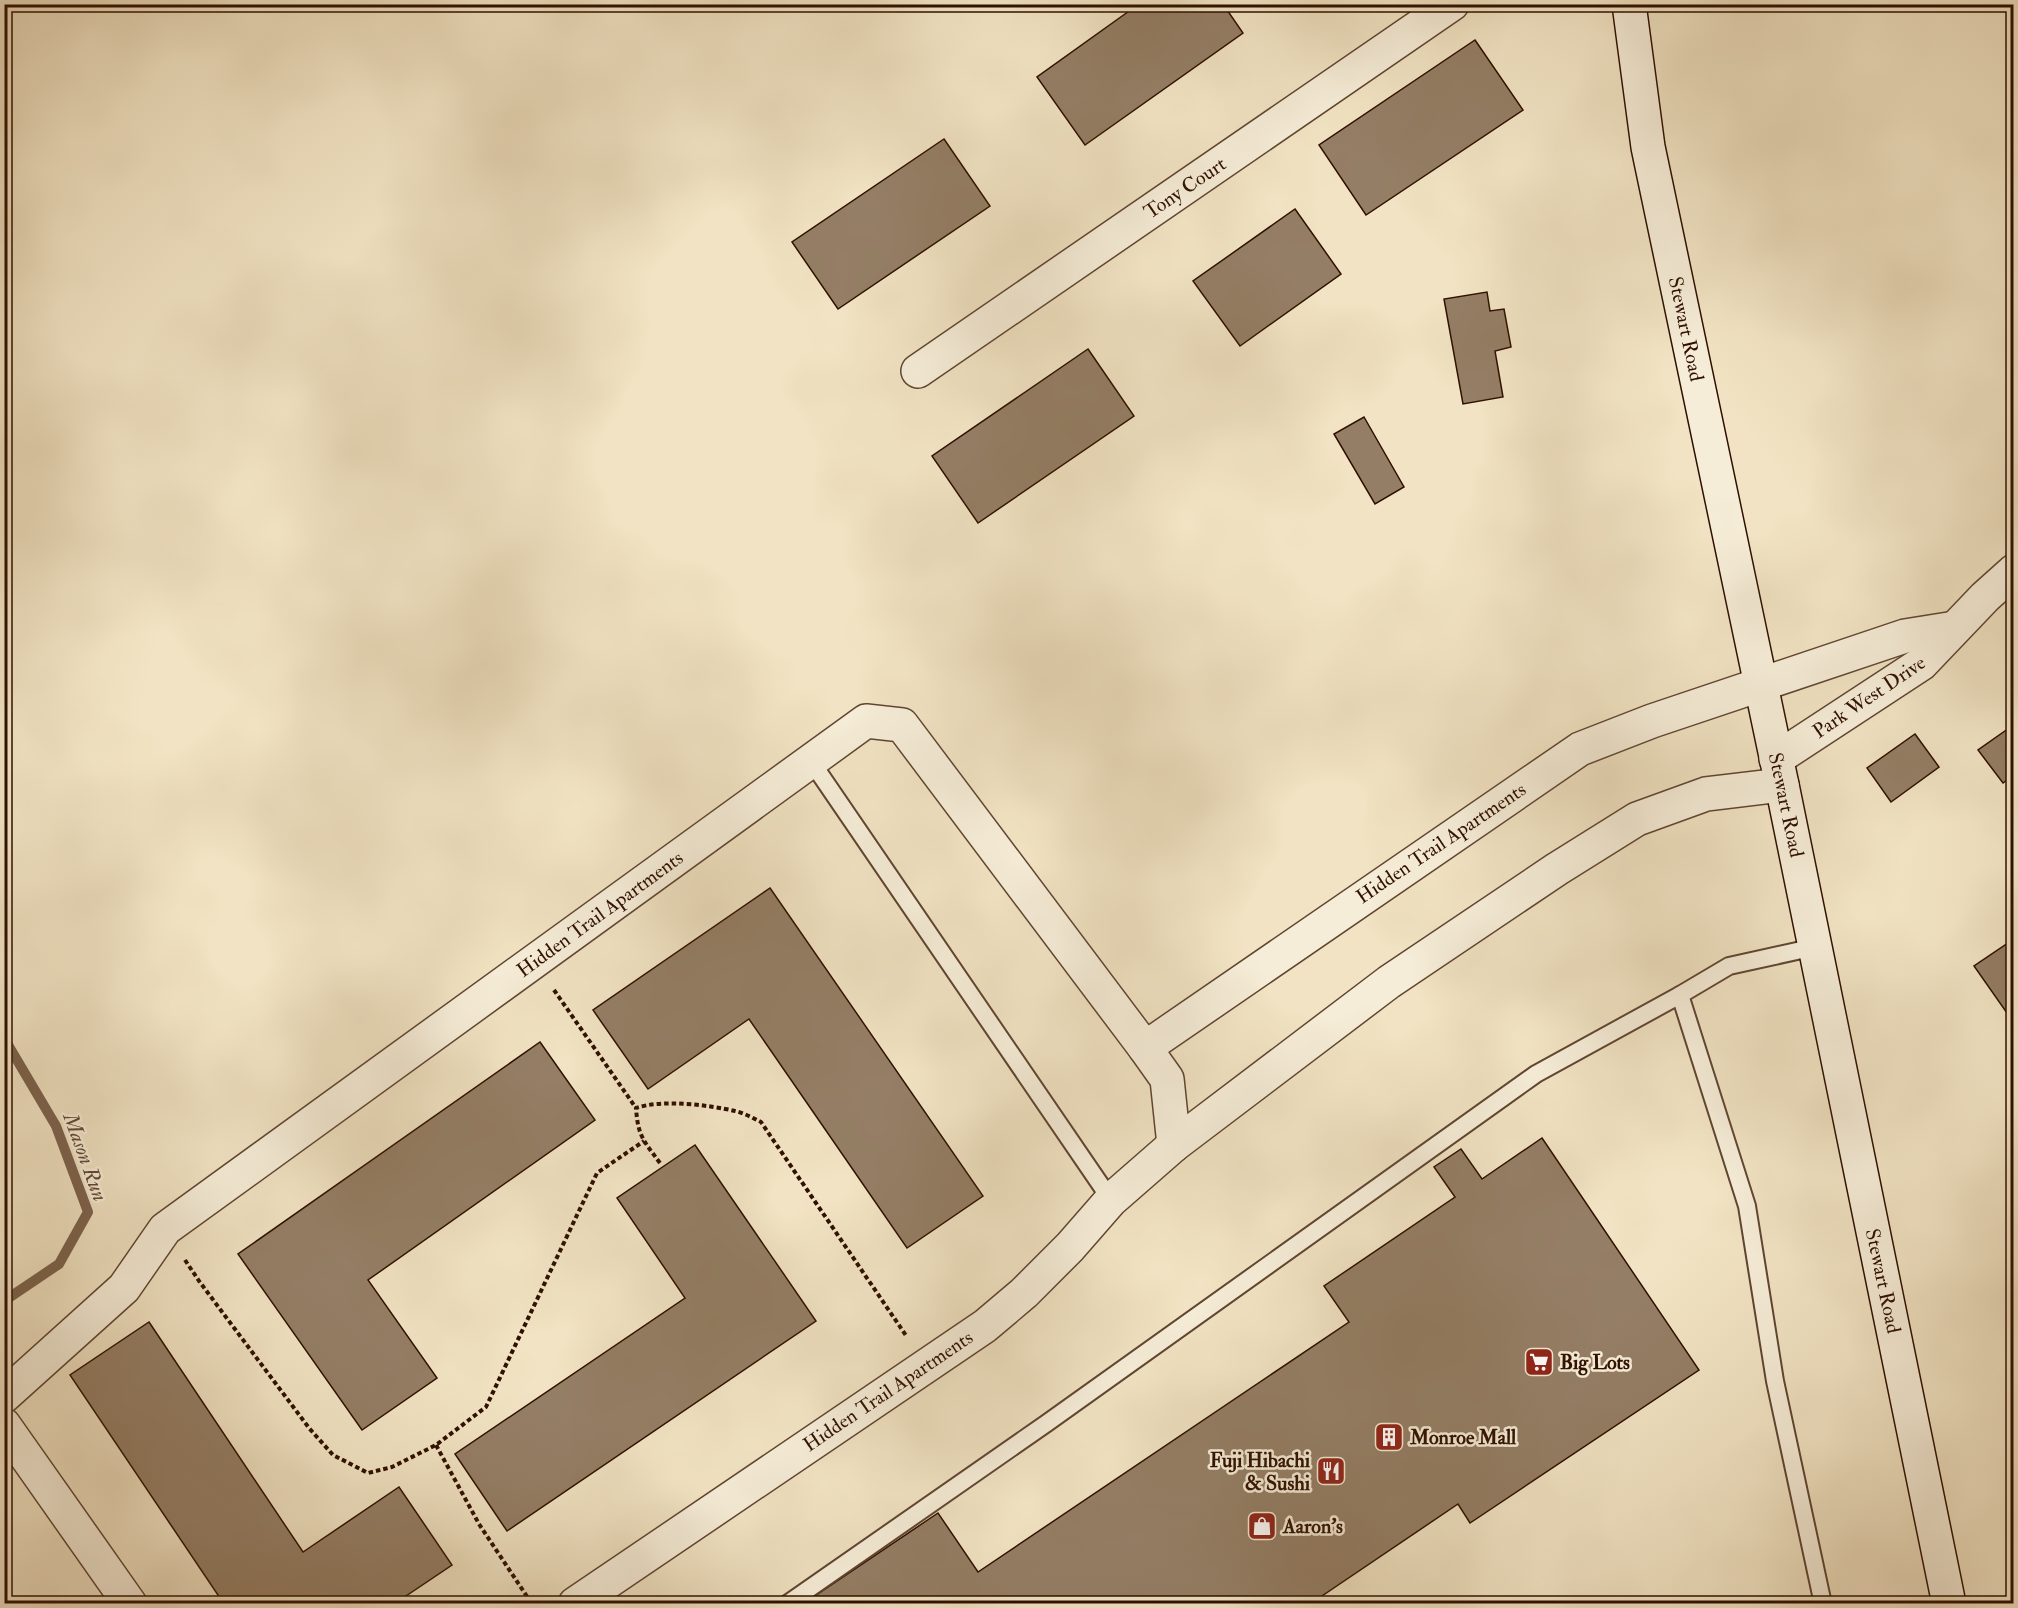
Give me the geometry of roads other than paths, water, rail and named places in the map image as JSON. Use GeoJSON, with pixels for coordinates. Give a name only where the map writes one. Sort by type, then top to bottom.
{"type":"FeatureCollection","features":[{"type":"Feature","properties":{"kind":"street","name":"Tony Court"},"geometry":{"type":"LineString","coordinates":[[918,371],[1452,4]]}},
{"type":"Feature","properties":{"kind":"street","name":"Stewart Road"},"geometry":{"type":"LineString","coordinates":[[1629,4],[1648,147],[1761,684],[1949,1604]]}},
{"type":"Feature","properties":{"kind":"street","name":"Park West Drive"},"geometry":{"type":"LineString","coordinates":[[1779,772],[1921,664],[2013,571]]}},
{"type":"Feature","properties":{"kind":"street","name":"Park West Drive"},"geometry":{"type":"LineString","coordinates":[[1761,684],[1905,636],[1955,628]]}},
{"type":"Feature","properties":{"kind":"street","name":"Hidden Trail Apartments"},"geometry":{"type":"LineString","coordinates":[[1145,1048],[1580,749],[1652,721],[1761,684]]}},
{"type":"Feature","properties":{"kind":"street","name":"Hidden Trail Apartments"},"geometry":{"type":"LineString","coordinates":[[4,1396],[124,1288],[165,1229],[866,721],[902,725],[1145,1048],[1167,1079],[1174,1145]]}},
{"type":"Feature","properties":{"kind":"street","name":"Hidden Trail Apartments"},"geometry":{"type":"LineString","coordinates":[[575,1604],[985,1326],[1024,1293],[1070,1247],[1111,1200],[1174,1145],[1389,982],[1557,869],[1637,819],[1706,794],[1779,772]]}},
{"type":"Feature","properties":{"kind":"street"},"geometry":{"type":"LineString","coordinates":[[4,1425],[130,1604]]}},
{"type":"Feature","properties":{"kind":"lane"},"geometry":{"type":"LineString","coordinates":[[811,761],[1111,1200]]}},
{"type":"Feature","properties":{"kind":"lane"},"geometry":{"type":"LineString","coordinates":[[787,1604],[1047,1423],[1536,1074],[1729,966],[1815,947]]}},
{"type":"Feature","properties":{"kind":"lane"},"geometry":{"type":"LineString","coordinates":[[1680,995],[1747,1206],[1775,1381],[1823,1604]]}},
{"type":"Feature","properties":{"kind":"waterway","name":"Mason Run"},"geometry":{"type":"LineString","coordinates":[[4,1038],[56,1126],[88,1212],[59,1264],[4,1301]]}},
{"type":"Feature","properties":{"kind":"place","name":"Big Lots"},"geometry":{"type":"Point","coordinates":[1539,1362]}},
{"type":"Feature","properties":{"kind":"place","name":"Monroe Mall"},"geometry":{"type":"Point","coordinates":[1389,1437]}},
{"type":"Feature","properties":{"kind":"place","name":"Fuji Hibachi & Sushi"},"geometry":{"type":"Point","coordinates":[1331,1471]}},
{"type":"Feature","properties":{"kind":"place","name":"Aaron's"},"geometry":{"type":"Point","coordinates":[1262,1526]}}]}
